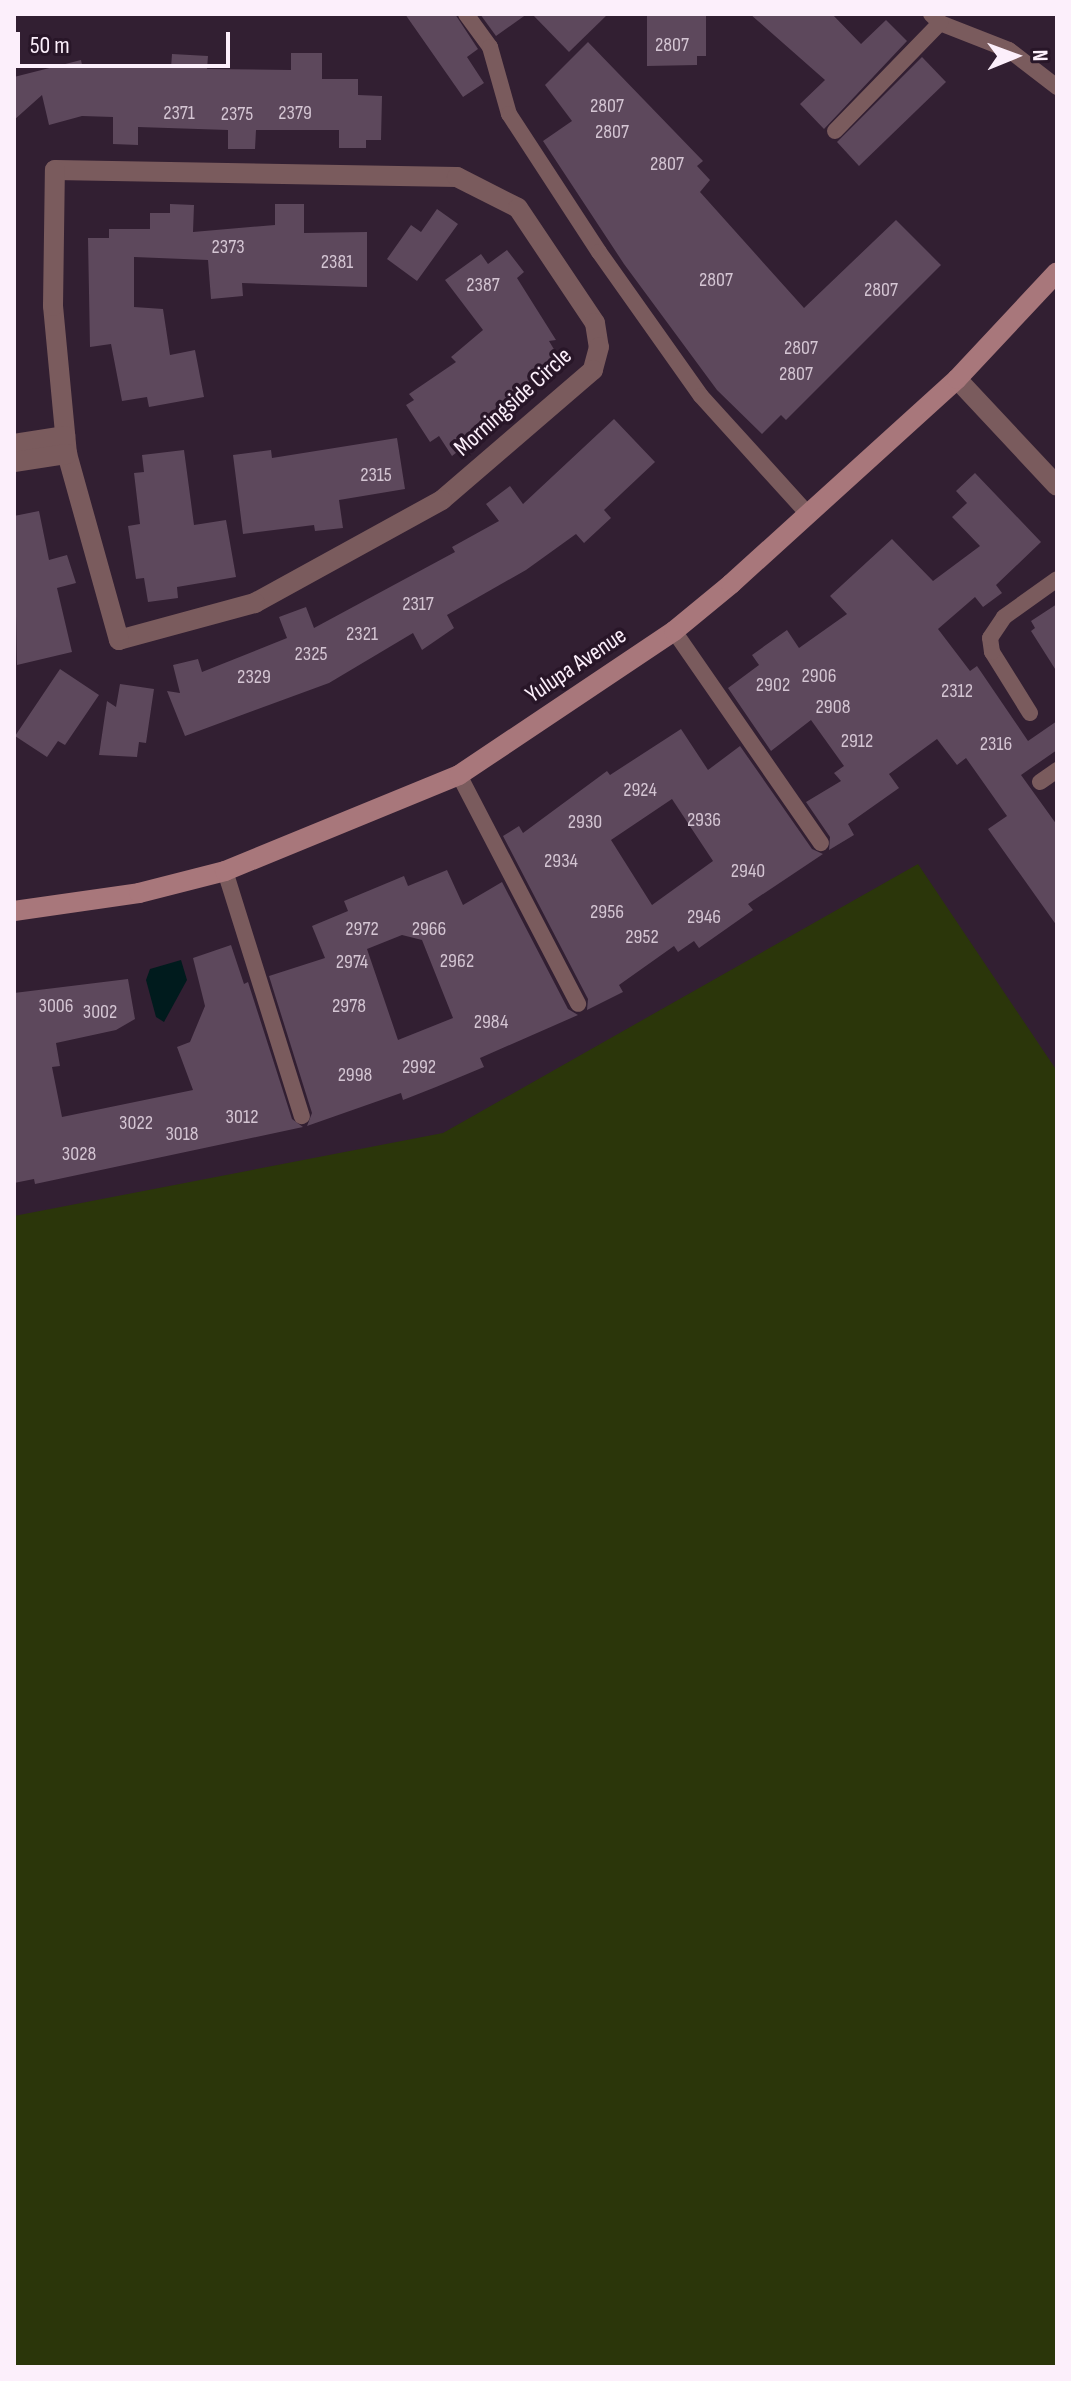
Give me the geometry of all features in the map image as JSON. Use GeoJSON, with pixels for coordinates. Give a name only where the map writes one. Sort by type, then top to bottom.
{"type":"FeatureCollection","features":[{"type":"Feature","properties":{"kind":"street","name":"Morningside Circle"},"geometry":{"type":"LineString","coordinates":[[55,170],[457,177],[518,208],[595,323],[599,347],[593,370],[442,500],[255,603],[119,640],[66,445],[53,306],[55,170]]}},
{"type":"Feature","properties":{"kind":"street","name":"Yulupa Avenue"},"geometry":{"type":"LineString","coordinates":[[14,911],[139,893],[225,871],[459,775],[674,631],[957,379],[1057,272]]}},
{"type":"Feature","properties":{"kind":"street"},"geometry":{"type":"LineString","coordinates":[[957,379],[1057,486]]}},
{"type":"Feature","properties":{"kind":"street"},"geometry":{"type":"LineString","coordinates":[[14,444],[66,445]]}},
{"type":"Feature","properties":{"kind":"street"},"geometry":{"type":"LineString","coordinates":[[14,462],[66,445]]}},
{"type":"Feature","properties":{"kind":"lane"},"geometry":{"type":"LineString","coordinates":[[466,14],[490,47],[509,114],[599,252],[701,396],[808,514]]}},
{"type":"Feature","properties":{"kind":"lane"},"geometry":{"type":"LineString","coordinates":[[835,131],[936,19],[1009,50],[1057,87]]}},
{"type":"Feature","properties":{"kind":"lane"},"geometry":{"type":"LineString","coordinates":[[1030,713],[992,652],[990,638],[1004,617],[1057,579]]}},
{"type":"Feature","properties":{"kind":"lane"},"geometry":{"type":"LineString","coordinates":[[674,631],[821,843]]}},
{"type":"Feature","properties":{"kind":"lane"},"geometry":{"type":"LineString","coordinates":[[1040,782],[1057,770]]}},
{"type":"Feature","properties":{"kind":"lane"},"geometry":{"type":"LineString","coordinates":[[459,775],[578,1004]]}},
{"type":"Feature","properties":{"kind":"lane"},"geometry":{"type":"LineString","coordinates":[[225,871],[302,1116]]}},
{"type":"Feature","properties":{"kind":"green space"},"geometry":{"type":"Polygon","coordinates":[[[918,864],[1057,1071],[1057,2367],[14,2367],[14,1216],[443,1133],[918,864]]]}},
{"type":"Feature","properties":{"kind":"shaded area"},"geometry":{"type":"Polygon","coordinates":[[[181,960],[187,980],[164,1022],[156,1017],[146,980],[150,969],[181,960]]]}},
{"type":"Feature","properties":{"kind":"building"},"geometry":{"type":"Polygon","coordinates":[[[405,14],[455,14],[478,49],[467,57],[484,83],[463,97],[405,14]]]}},
{"type":"Feature","properties":{"kind":"building"},"geometry":{"type":"Polygon","coordinates":[[[480,14],[527,14],[496,36],[480,14]]]}},
{"type":"Feature","properties":{"kind":"building"},"geometry":{"type":"Polygon","coordinates":[[[532,14],[608,14],[569,52],[532,14]]]}},
{"type":"Feature","properties":{"kind":"building"},"geometry":{"type":"Polygon","coordinates":[[[647,14],[706,14],[706,56],[697,56],[697,65],[647,66],[647,14]]]}},
{"type":"Feature","properties":{"kind":"building"},"geometry":{"type":"Polygon","coordinates":[[[750,14],[832,14],[861,44],[886,20],[907,41],[824,129],[800,104],[825,80],[750,14]]]}},
{"type":"Feature","properties":{"kind":"building"},"geometry":{"type":"Polygon","coordinates":[[[588,42],[703,161],[697,166],[710,180],[700,192],[804,308],[896,220],[941,265],[786,420],[781,415],[762,434],[717,390],[624,264],[543,141],[572,121],[545,85],[588,42]]]}},
{"type":"Feature","properties":{"kind":"building"},"geometry":{"type":"Polygon","coordinates":[[[291,53],[322,53],[322,79],[358,79],[358,95],[382,96],[381,140],[366,140],[366,148],[339,148],[339,130],[256,130],[255,149],[228,149],[228,130],[138,127],[138,145],[113,144],[113,117],[82,116],[49,125],[42,95],[14,120],[14,77],[81,60],[82,65],[171,68],[172,54],[208,56],[207,69],[291,70],[291,53]]]}},
{"type":"Feature","properties":{"kind":"building"},"geometry":{"type":"Polygon","coordinates":[[[922,57],[946,82],[859,166],[837,142],[922,57]]]}},
{"type":"Feature","properties":{"kind":"building"},"geometry":{"type":"Polygon","coordinates":[[[170,204],[194,205],[193,232],[275,225],[275,204],[304,204],[304,233],[367,232],[367,287],[242,283],[243,296],[211,299],[208,260],[134,257],[134,307],[163,309],[170,355],[195,350],[204,397],[149,407],[147,397],[122,401],[111,344],[90,347],[88,238],[109,238],[109,229],[150,229],[150,213],[170,213],[170,204]]]}},
{"type":"Feature","properties":{"kind":"building"},"geometry":{"type":"Polygon","coordinates":[[[437,209],[458,224],[417,281],[387,259],[411,225],[421,232],[437,209]]]}},
{"type":"Feature","properties":{"kind":"building"},"geometry":{"type":"Polygon","coordinates":[[[507,250],[524,272],[517,278],[556,340],[549,341],[564,366],[515,396],[520,402],[452,456],[439,436],[430,442],[406,405],[414,400],[409,394],[456,362],[451,357],[483,330],[445,280],[481,254],[488,264],[507,250]]]}},
{"type":"Feature","properties":{"kind":"building"},"geometry":{"type":"Polygon","coordinates":[[[614,419],[655,462],[604,510],[611,518],[584,543],[576,534],[526,570],[447,615],[454,628],[422,650],[413,633],[329,683],[185,736],[167,691],[180,693],[173,665],[198,659],[202,672],[287,638],[279,617],[306,607],[314,628],[455,552],[452,547],[499,521],[486,504],[510,486],[523,504],[614,419]]]}},
{"type":"Feature","properties":{"kind":"building"},"geometry":{"type":"Polygon","coordinates":[[[397,438],[405,489],[339,500],[343,528],[315,531],[314,525],[243,534],[233,455],[271,450],[272,458],[397,438]]]}},
{"type":"Feature","properties":{"kind":"building"},"geometry":{"type":"Polygon","coordinates":[[[184,450],[194,525],[226,520],[236,577],[177,587],[178,598],[148,602],[144,578],[136,579],[128,526],[140,524],[134,473],[144,472],[142,455],[184,450]]]}},
{"type":"Feature","properties":{"kind":"building"},"geometry":{"type":"Polygon","coordinates":[[[975,473],[1041,542],[996,585],[1002,593],[983,607],[975,597],[938,629],[970,671],[977,666],[1028,741],[1057,721],[1057,750],[1021,775],[1057,825],[1057,926],[988,829],[1007,816],[966,758],[957,765],[937,739],[889,774],[899,788],[848,824],[854,835],[829,850],[830,837],[806,802],[841,781],[834,773],[844,766],[811,720],[771,751],[728,688],[759,665],[752,655],[787,630],[799,648],[847,614],[830,596],[892,539],[933,581],[980,546],[952,517],[967,503],[956,491],[975,473]]]}},
{"type":"Feature","properties":{"kind":"building"},"geometry":{"type":"Polygon","coordinates":[[[39,511],[49,560],[67,555],[76,583],[57,588],[72,652],[17,665],[14,516],[39,511]]]}},
{"type":"Feature","properties":{"kind":"building"},"geometry":{"type":"Polygon","coordinates":[[[1057,604],[1057,672],[1031,631],[1035,628],[1031,621],[1057,604]]]}},
{"type":"Feature","properties":{"kind":"building"},"geometry":{"type":"Polygon","coordinates":[[[60,669],[99,695],[65,745],[58,741],[47,757],[15,736],[60,669]]]}},
{"type":"Feature","properties":{"kind":"building"},"geometry":{"type":"Polygon","coordinates":[[[120,684],[154,689],[146,743],[139,742],[137,757],[99,755],[107,701],[116,707],[120,684]]]}},
{"type":"Feature","properties":{"kind":"building"},"geometry":{"type":"Polygon","coordinates":[[[681,729],[708,770],[740,746],[812,849],[823,854],[748,904],[753,910],[699,948],[694,941],[678,952],[674,946],[619,985],[623,992],[587,1010],[588,999],[503,836],[519,826],[523,833],[607,771],[610,775],[681,729]],[[672,799],[611,840],[652,905],[713,861],[672,799]]]}},
{"type":"Feature","properties":{"kind":"building"},"geometry":{"type":"Polygon","coordinates":[[[447,870],[463,905],[502,882],[568,1009],[578,1015],[480,1058],[484,1067],[436,1087],[403,1100],[401,1093],[307,1126],[312,1113],[269,976],[325,958],[312,926],[348,911],[344,901],[404,876],[408,886],[447,870]],[[402,935],[367,949],[398,1040],[453,1018],[422,940],[402,935]]]}},
{"type":"Feature","properties":{"kind":"building"},"geometry":{"type":"Polygon","coordinates":[[[231,945],[244,984],[248,982],[292,1119],[303,1127],[35,1184],[34,1179],[14,1183],[14,993],[128,979],[135,1019],[116,1030],[56,1043],[60,1066],[52,1067],[62,1117],[193,1090],[177,1047],[190,1042],[205,1006],[193,958],[231,945]]]}}]}
